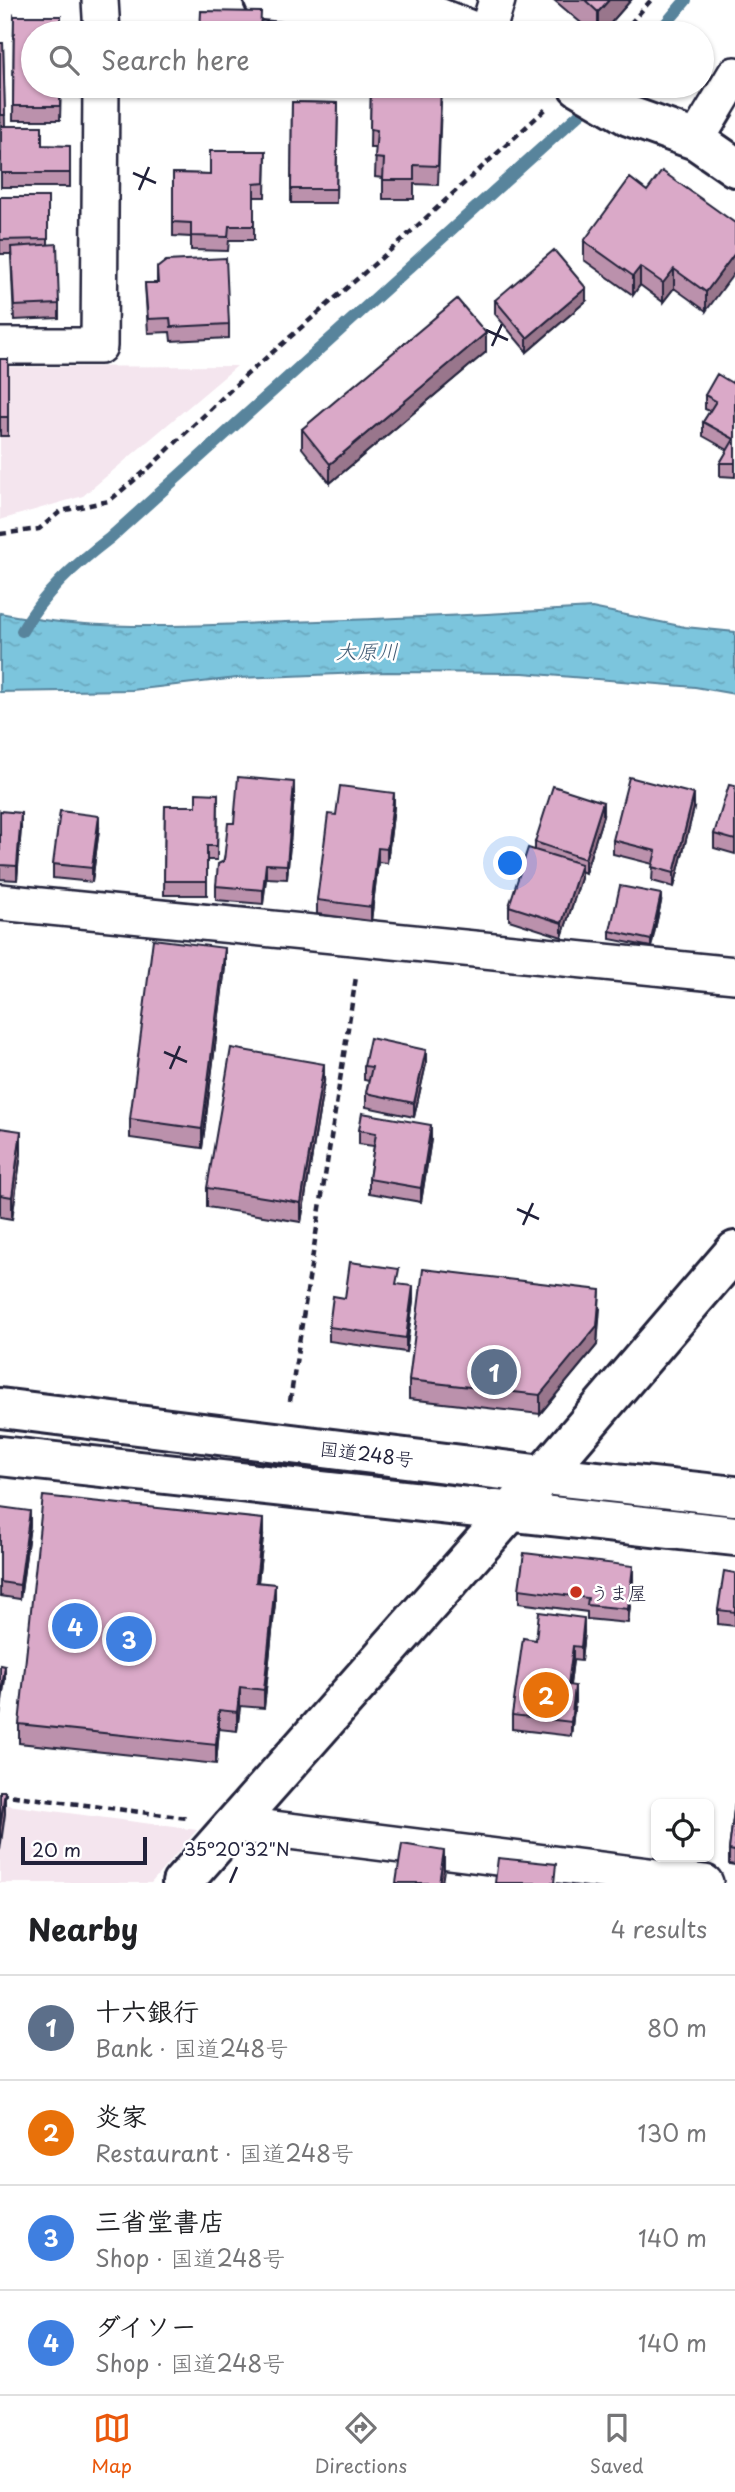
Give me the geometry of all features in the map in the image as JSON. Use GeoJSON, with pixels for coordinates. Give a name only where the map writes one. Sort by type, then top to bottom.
{"type":"FeatureCollection","features":[{"type":"Feature","properties":{"kind":"main road"},"geometry":{"type":"LineString","coordinates":[[264,0],[433,16],[446,21]]}},
{"type":"Feature","properties":{"kind":"main road"},"geometry":{"type":"LineString","coordinates":[[574,98],[622,112],[696,140],[735,167]]}},
{"type":"Feature","properties":{"kind":"main road"},"geometry":{"type":"LineString","coordinates":[[182,1883],[511,1512],[735,1251]]}},
{"type":"Feature","properties":{"kind":"main road","name":"国道248号"},"geometry":{"type":"LineString","coordinates":[[0,1408],[735,1496]]}},
{"type":"Feature","properties":{"kind":"main road"},"geometry":{"type":"LineString","coordinates":[[0,1456],[735,1536]]}},
{"type":"Feature","properties":{"kind":"street"},"geometry":{"type":"LineString","coordinates":[[100,0],[101,21]]}},
{"type":"Feature","properties":{"kind":"street"},"geometry":{"type":"LineString","coordinates":[[490,21],[496,0]]}},
{"type":"Feature","properties":{"kind":"street"},"geometry":{"type":"LineString","coordinates":[[696,140],[735,75]]}},
{"type":"Feature","properties":{"kind":"street"},"geometry":{"type":"LineString","coordinates":[[0,346],[99,346],[102,98]]}},
{"type":"Feature","properties":{"kind":"street"},"geometry":{"type":"LineString","coordinates":[[0,901],[735,975]]}},
{"type":"Feature","properties":{"kind":"street"},"geometry":{"type":"LineString","coordinates":[[233,1824],[705,1883]]}},
{"type":"Feature","properties":{"kind":"path"},"geometry":{"type":"LineString","coordinates":[[633,21],[651,0]]}},
{"type":"Feature","properties":{"kind":"path"},"geometry":{"type":"LineString","coordinates":[[0,534],[39,529],[61,511],[109,501],[149,468],[244,377],[561,98]]}},
{"type":"Feature","properties":{"kind":"path"},"geometry":{"type":"LineString","coordinates":[[290,1401],[362,938]]}},
{"type":"Feature","properties":{"kind":"path"},"geometry":{"type":"LineString","coordinates":[[0,1794],[233,1824]]}},
{"type":"Feature","properties":{"kind":"shaded area"},"geometry":{"type":"Polygon","coordinates":[[[237,366],[83,496],[0,520],[0,367],[237,366]]]}},
{"type":"Feature","properties":{"kind":"shaded area"},"geometry":{"type":"Polygon","coordinates":[[[0,1804],[197,1830],[151,1883],[0,1883],[0,1804]]]}},
{"type":"Feature","properties":{"kind":"water","name":"大原川"},"geometry":{"type":"Polygon","coordinates":[[[592,608],[685,627],[735,632],[735,694],[695,687],[523,673],[387,672],[237,678],[132,690],[0,692],[0,613],[71,623],[178,626],[592,608]]]}},
{"type":"Feature","properties":{"kind":"building"},"geometry":{"type":"Polygon","coordinates":[[[585,0],[609,0],[598,12],[585,0]]]}},
{"type":"Feature","properties":{"kind":"building"},"geometry":{"type":"Polygon","coordinates":[[[201,11],[261,12],[261,21],[201,21],[201,11]]]}},
{"type":"Feature","properties":{"kind":"building"},"geometry":{"type":"Polygon","coordinates":[[[14,16],[61,16],[61,21],[21,21],[21,98],[60,98],[60,106],[13,106],[14,16]]]}},
{"type":"Feature","properties":{"kind":"building"},"geometry":{"type":"Polygon","coordinates":[[[0,43],[3,43],[5,115],[0,115],[0,43]]]}},
{"type":"Feature","properties":{"kind":"building"},"geometry":{"type":"Polygon","coordinates":[[[371,98],[441,98],[438,166],[414,165],[414,180],[383,180],[384,159],[375,158],[377,130],[370,129],[371,98]]]}},
{"type":"Feature","properties":{"kind":"building"},"geometry":{"type":"Polygon","coordinates":[[[292,102],[338,103],[336,189],[291,189],[292,102]]]}},
{"type":"Feature","properties":{"kind":"building"},"geometry":{"type":"Polygon","coordinates":[[[1,126],[42,126],[42,145],[70,146],[70,173],[1,173],[1,126]]]}},
{"type":"Feature","properties":{"kind":"building"},"geometry":{"type":"Polygon","coordinates":[[[210,151],[266,151],[265,183],[254,184],[254,226],[229,226],[228,237],[191,236],[191,223],[173,222],[173,173],[210,174],[210,151]]]}},
{"type":"Feature","properties":{"kind":"building"},"geometry":{"type":"Polygon","coordinates":[[[662,171],[735,223],[735,253],[706,292],[674,269],[663,283],[640,267],[633,276],[584,241],[630,178],[647,191],[662,171]]]}},
{"type":"Feature","properties":{"kind":"building"},"geometry":{"type":"Polygon","coordinates":[[[0,197],[48,197],[48,239],[0,240],[0,197]]]}},
{"type":"Feature","properties":{"kind":"building"},"geometry":{"type":"Polygon","coordinates":[[[57,244],[59,304],[14,306],[11,247],[57,244]]]}},
{"type":"Feature","properties":{"kind":"building"},"geometry":{"type":"Polygon","coordinates":[[[554,250],[586,288],[527,338],[495,300],[554,250]]]}},
{"type":"Feature","properties":{"kind":"building"},"geometry":{"type":"Polygon","coordinates":[[[226,258],[229,324],[171,327],[170,318],[148,319],[145,283],[158,283],[157,268],[166,261],[226,258]]]}},
{"type":"Feature","properties":{"kind":"building"},"geometry":{"type":"Polygon","coordinates":[[[457,299],[486,333],[330,464],[302,429],[457,299]]]}},
{"type":"Feature","properties":{"kind":"building"},"geometry":{"type":"Polygon","coordinates":[[[0,359],[8,359],[8,417],[0,417],[0,359]]]}},
{"type":"Feature","properties":{"kind":"building"},"geometry":{"type":"Polygon","coordinates":[[[717,374],[732,383],[735,378],[735,463],[720,463],[734,439],[703,422],[716,401],[705,395],[717,374]]]}},
{"type":"Feature","properties":{"kind":"building"},"geometry":{"type":"Polygon","coordinates":[[[238,777],[294,782],[287,865],[266,864],[263,890],[216,886],[218,864],[224,861],[228,823],[234,823],[238,777]]]}},
{"type":"Feature","properties":{"kind":"building"},"geometry":{"type":"Polygon","coordinates":[[[629,777],[694,794],[674,873],[652,867],[656,851],[613,840],[629,777]]]}},
{"type":"Feature","properties":{"kind":"building"},"geometry":{"type":"Polygon","coordinates":[[[729,785],[735,786],[735,840],[714,834],[729,785]]]}},
{"type":"Feature","properties":{"kind":"building"},"geometry":{"type":"Polygon","coordinates":[[[340,786],[394,793],[387,849],[378,848],[371,907],[317,900],[328,814],[336,815],[340,786]]]}},
{"type":"Feature","properties":{"kind":"building"},"geometry":{"type":"Polygon","coordinates":[[[553,786],[603,802],[585,859],[535,842],[553,786]]]}},
{"type":"Feature","properties":{"kind":"building"},"geometry":{"type":"Polygon","coordinates":[[[196,793],[218,794],[217,846],[207,846],[207,881],[164,881],[165,806],[196,806],[196,793]]]}},
{"type":"Feature","properties":{"kind":"building"},"geometry":{"type":"Polygon","coordinates":[[[0,811],[21,813],[17,866],[0,865],[0,811]]]}},
{"type":"Feature","properties":{"kind":"building"},"geometry":{"type":"Polygon","coordinates":[[[60,811],[99,816],[92,868],[53,864],[60,811]]]}},
{"type":"Feature","properties":{"kind":"building"},"geometry":{"type":"Polygon","coordinates":[[[528,848],[581,864],[562,923],[509,906],[528,848]]]}},
{"type":"Feature","properties":{"kind":"building"},"geometry":{"type":"Polygon","coordinates":[[[620,886],[661,894],[651,940],[610,931],[620,886]]]}},
{"type":"Feature","properties":{"kind":"building"},"geometry":{"type":"Polygon","coordinates":[[[153,939],[225,948],[202,1129],[130,1119],[153,939]]]}},
{"type":"Feature","properties":{"kind":"building"},"geometry":{"type":"Polygon","coordinates":[[[370,1038],[426,1050],[414,1103],[366,1093],[372,1067],[364,1066],[370,1038]]]}},
{"type":"Feature","properties":{"kind":"building"},"geometry":{"type":"Polygon","coordinates":[[[231,1048],[324,1064],[301,1203],[207,1188],[231,1048]]]}},
{"type":"Feature","properties":{"kind":"building"},"geometry":{"type":"Polygon","coordinates":[[[362,1113],[431,1125],[421,1188],[369,1179],[376,1133],[359,1130],[362,1113]]]}},
{"type":"Feature","properties":{"kind":"building"},"geometry":{"type":"Polygon","coordinates":[[[0,1128],[21,1131],[12,1197],[0,1195],[0,1128]]]}},
{"type":"Feature","properties":{"kind":"building"},"geometry":{"type":"Polygon","coordinates":[[[350,1262],[399,1269],[396,1284],[413,1286],[406,1338],[329,1327],[333,1296],[345,1298],[350,1262]]]}},
{"type":"Feature","properties":{"kind":"building"},"geometry":{"type":"Polygon","coordinates":[[[423,1269],[600,1290],[597,1326],[540,1395],[409,1380],[423,1269]]]}},
{"type":"Feature","properties":{"kind":"building"},"geometry":{"type":"Polygon","coordinates":[[[43,1496],[263,1519],[256,1582],[275,1584],[264,1690],[240,1687],[237,1712],[219,1710],[216,1745],[19,1724],[43,1496]]]}},
{"type":"Feature","properties":{"kind":"building"},"geometry":{"type":"Polygon","coordinates":[[[0,1507],[30,1511],[20,1585],[0,1582],[0,1507]]]}},
{"type":"Feature","properties":{"kind":"building","name":"うま屋"},"geometry":{"type":"Polygon","coordinates":[[[524,1553],[633,1566],[628,1609],[587,1605],[588,1598],[519,1589],[524,1553]]]}},
{"type":"Feature","properties":{"kind":"building"},"geometry":{"type":"Polygon","coordinates":[[[724,1571],[735,1573],[735,1612],[718,1610],[724,1571]]]}},
{"type":"Feature","properties":{"kind":"building"},"geometry":{"type":"Polygon","coordinates":[[[539,1612],[584,1618],[581,1647],[573,1646],[568,1685],[575,1686],[571,1722],[512,1715],[523,1638],[536,1640],[539,1612]]]}},
{"type":"Feature","properties":{"kind":"building"},"geometry":{"type":"Polygon","coordinates":[[[0,1665],[5,1666],[0,1701],[0,1665]]]}},
{"type":"Feature","properties":{"kind":"building"},"geometry":{"type":"Polygon","coordinates":[[[0,1791],[5,1791],[0,1827],[0,1791]]]}},
{"type":"Feature","properties":{"kind":"building"},"geometry":{"type":"Polygon","coordinates":[[[735,1802],[735,1851],[729,1850],[735,1802]]]}},
{"type":"Feature","properties":{"kind":"building"},"geometry":{"type":"Polygon","coordinates":[[[402,1844],[444,1851],[439,1883],[396,1883],[402,1844]]]}},
{"type":"Feature","properties":{"kind":"building"},"geometry":{"type":"Polygon","coordinates":[[[498,1858],[556,1864],[554,1883],[495,1883],[498,1858]]]}},
{"type":"Feature","properties":{"kind":"waterway"},"geometry":{"type":"LineString","coordinates":[[668,21],[686,0]]}},
{"type":"Feature","properties":{"kind":"waterway"},"geometry":{"type":"LineString","coordinates":[[22,631],[40,604],[73,569],[595,100]]}},
{"type":"Feature","properties":{"kind":"place","name":"十六銀行"},"geometry":{"type":"Point","coordinates":[494,1372]}},
{"type":"Feature","properties":{"kind":"place","name":"うま屋"},"geometry":{"type":"Point","coordinates":[576,1592]}},
{"type":"Feature","properties":{"kind":"place","name":"ダイソー"},"geometry":{"type":"Point","coordinates":[75,1626]}},
{"type":"Feature","properties":{"kind":"place","name":"三省堂書店"},"geometry":{"type":"Point","coordinates":[129,1639]}},
{"type":"Feature","properties":{"kind":"place","name":"炎家"},"geometry":{"type":"Point","coordinates":[546,1695]}}]}
